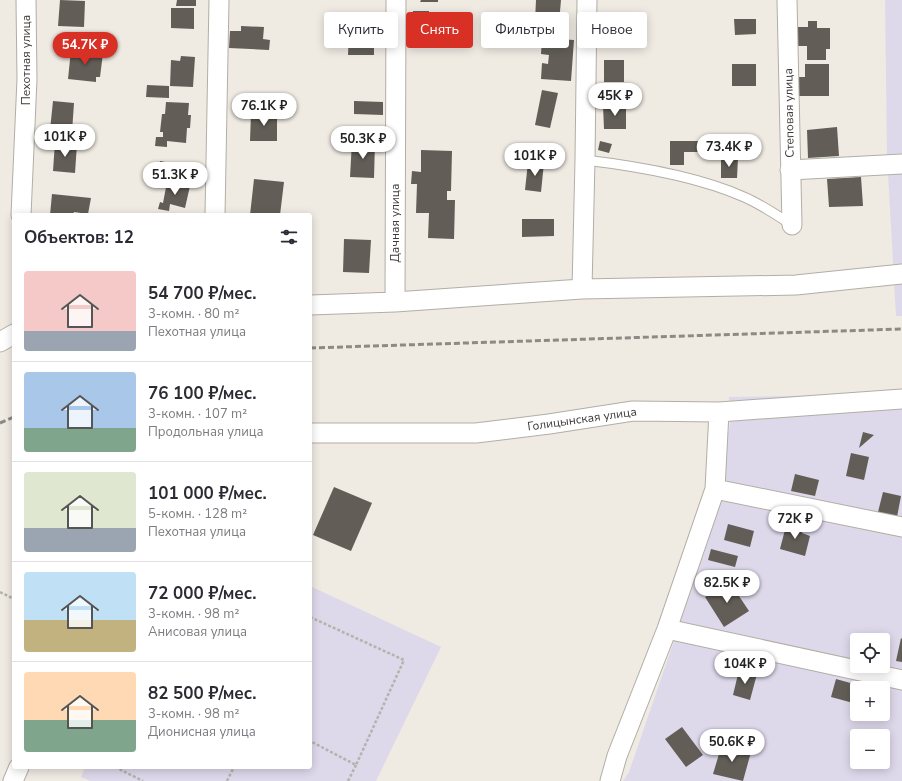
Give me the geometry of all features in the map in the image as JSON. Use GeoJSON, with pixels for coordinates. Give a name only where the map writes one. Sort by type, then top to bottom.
{"type":"FeatureCollection","features":[{"type":"Feature","properties":{"kind":"street","name":"Пехотная улица"},"geometry":{"type":"LineString","coordinates":[[21,213],[27,79],[26,0]]}},
{"type":"Feature","properties":{"kind":"street"},"geometry":{"type":"LineString","coordinates":[[215,213],[219,0]]}},
{"type":"Feature","properties":{"kind":"street","name":"Дачная улица"},"geometry":{"type":"LineString","coordinates":[[395,302],[396,0]]}},
{"type":"Feature","properties":{"kind":"street"},"geometry":{"type":"LineString","coordinates":[[582,289],[585,160],[586,0]]}},
{"type":"Feature","properties":{"kind":"street","name":"Степовая улица"},"geometry":{"type":"LineString","coordinates":[[787,0],[792,225]]}},
{"type":"Feature","properties":{"kind":"street"},"geometry":{"type":"LineString","coordinates":[[790,170],[902,164]]}},
{"type":"Feature","properties":{"kind":"street"},"geometry":{"type":"LineString","coordinates":[[312,305],[395,302],[582,289],[796,285],[902,274]]}},
{"type":"Feature","properties":{"kind":"street"},"geometry":{"type":"LineString","coordinates":[[0,342],[12,335]]}},
{"type":"Feature","properties":{"kind":"street","name":"Голицынская улица"},"geometry":{"type":"LineString","coordinates":[[312,432],[476,432],[549,424],[633,411],[719,412],[902,399]]}},
{"type":"Feature","properties":{"kind":"street"},"geometry":{"type":"LineString","coordinates":[[610,781],[617,756],[667,629],[715,489],[719,412]]}},
{"type":"Feature","properties":{"kind":"street"},"geometry":{"type":"LineString","coordinates":[[715,489],[902,527]]}},
{"type":"Feature","properties":{"kind":"street"},"geometry":{"type":"LineString","coordinates":[[667,629],[902,680]]}},
{"type":"Feature","properties":{"kind":"street"},"geometry":{"type":"LineString","coordinates":[[13,781],[18,769]]}},
{"type":"Feature","properties":{"kind":"lane"},"geometry":{"type":"LineString","coordinates":[[585,160],[635,166],[704,183],[744,197],[792,225]]}},
{"type":"Feature","properties":{"kind":"path"},"geometry":{"type":"LineString","coordinates":[[0,592],[12,598]]}},
{"type":"Feature","properties":{"kind":"path"},"geometry":{"type":"LineString","coordinates":[[312,619],[404,660],[348,781]]}},
{"type":"Feature","properties":{"kind":"path"},"geometry":{"type":"LineString","coordinates":[[312,742],[356,765]]}},
{"type":"Feature","properties":{"kind":"path"},"geometry":{"type":"LineString","coordinates":[[119,769],[143,781]]}},
{"type":"Feature","properties":{"kind":"path"},"geometry":{"type":"LineString","coordinates":[[227,781],[233,769]]}},
{"type":"Feature","properties":{"kind":"shaded area"},"geometry":{"type":"Polygon","coordinates":[[[885,0],[902,0],[902,316],[896,316],[887,155],[885,0]]]}},
{"type":"Feature","properties":{"kind":"shaded area"},"geometry":{"type":"Polygon","coordinates":[[[902,394],[902,781],[623,781],[629,772],[708,542],[730,424],[729,397],[902,394]]]}},
{"type":"Feature","properties":{"kind":"shaded area"},"geometry":{"type":"Polygon","coordinates":[[[312,587],[441,647],[376,781],[90,781],[81,777],[84,769],[312,769],[312,587]]]}},
{"type":"Feature","properties":{"kind":"building"},"geometry":{"type":"Polygon","coordinates":[[[60,0],[85,1],[84,27],[58,26],[60,0]]]}},
{"type":"Feature","properties":{"kind":"building"},"geometry":{"type":"Polygon","coordinates":[[[177,0],[196,0],[196,6],[176,6],[177,0]]]}},
{"type":"Feature","properties":{"kind":"building"},"geometry":{"type":"Polygon","coordinates":[[[421,0],[438,0],[438,2],[420,2],[421,0]]]}},
{"type":"Feature","properties":{"kind":"building"},"geometry":{"type":"Polygon","coordinates":[[[536,0],[561,0],[560,12],[535,12],[536,0]]]}},
{"type":"Feature","properties":{"kind":"building"},"geometry":{"type":"Polygon","coordinates":[[[171,8],[194,8],[194,29],[171,28],[171,8]]]}},
{"type":"Feature","properties":{"kind":"building"},"geometry":{"type":"Polygon","coordinates":[[[413,11],[429,11],[429,12],[413,11]]]}},
{"type":"Feature","properties":{"kind":"building"},"geometry":{"type":"Polygon","coordinates":[[[734,19],[756,19],[756,34],[735,35],[734,19]]]}},
{"type":"Feature","properties":{"kind":"building"},"geometry":{"type":"Polygon","coordinates":[[[808,21],[817,21],[817,28],[830,28],[830,49],[826,49],[826,60],[807,60],[807,46],[796,46],[796,27],[808,27],[808,21]]]}},
{"type":"Feature","properties":{"kind":"building"},"geometry":{"type":"Polygon","coordinates":[[[241,26],[264,27],[263,39],[270,40],[269,50],[229,48],[230,31],[241,31],[241,26]]]}},
{"type":"Feature","properties":{"kind":"building"},"geometry":{"type":"Polygon","coordinates":[[[569,40],[574,40],[571,81],[541,79],[542,63],[548,64],[549,55],[541,54],[541,48],[569,48],[569,40]]]}},
{"type":"Feature","properties":{"kind":"building"},"geometry":{"type":"Polygon","coordinates":[[[348,48],[374,48],[374,55],[348,55],[348,48]]]}},
{"type":"Feature","properties":{"kind":"building"},"geometry":{"type":"Polygon","coordinates":[[[71,50],[103,53],[100,77],[96,77],[96,82],[68,79],[71,50]]]}},
{"type":"Feature","properties":{"kind":"building"},"geometry":{"type":"Polygon","coordinates":[[[181,56],[195,57],[193,87],[170,86],[171,60],[180,61],[181,56]]]}},
{"type":"Feature","properties":{"kind":"building"},"geometry":{"type":"Polygon","coordinates":[[[604,60],[624,60],[624,82],[604,82],[604,60]]]}},
{"type":"Feature","properties":{"kind":"building"},"geometry":{"type":"Polygon","coordinates":[[[732,64],[756,64],[756,86],[732,86],[732,64]]]}},
{"type":"Feature","properties":{"kind":"building"},"geometry":{"type":"Polygon","coordinates":[[[805,64],[829,64],[829,96],[796,96],[796,77],[805,77],[805,64]]]}},
{"type":"Feature","properties":{"kind":"building"},"geometry":{"type":"Polygon","coordinates":[[[147,85],[169,86],[169,98],[146,97],[147,85]]]}},
{"type":"Feature","properties":{"kind":"building"},"geometry":{"type":"Polygon","coordinates":[[[542,90],[558,93],[550,128],[535,125],[542,90]]]}},
{"type":"Feature","properties":{"kind":"building"},"geometry":{"type":"Polygon","coordinates":[[[53,101],[74,103],[72,132],[50,130],[53,101]]]}},
{"type":"Feature","properties":{"kind":"building"},"geometry":{"type":"Polygon","coordinates":[[[354,101],[383,102],[383,115],[354,114],[354,101]]]}},
{"type":"Feature","properties":{"kind":"building"},"geometry":{"type":"Polygon","coordinates":[[[166,102],[189,103],[188,115],[191,115],[190,128],[187,128],[186,143],[167,141],[167,147],[155,146],[156,137],[163,137],[163,132],[160,132],[162,114],[165,114],[166,102]]]}},
{"type":"Feature","properties":{"kind":"building"},"geometry":{"type":"Polygon","coordinates":[[[603,105],[626,105],[626,129],[604,129],[603,105]]]}},
{"type":"Feature","properties":{"kind":"building"},"geometry":{"type":"Polygon","coordinates":[[[251,113],[277,113],[277,141],[250,141],[251,113]]]}},
{"type":"Feature","properties":{"kind":"building"},"geometry":{"type":"Polygon","coordinates":[[[837,127],[839,156],[808,158],[807,130],[837,127]]]}},
{"type":"Feature","properties":{"kind":"building"},"geometry":{"type":"Polygon","coordinates":[[[352,141],[375,142],[374,178],[350,177],[352,141]]]}},
{"type":"Feature","properties":{"kind":"building"},"geometry":{"type":"Polygon","coordinates":[[[600,141],[612,144],[609,153],[598,150],[600,141]]]}},
{"type":"Feature","properties":{"kind":"building"},"geometry":{"type":"Polygon","coordinates":[[[670,141],[712,141],[712,152],[684,152],[684,165],[670,165],[670,141]]]}},
{"type":"Feature","properties":{"kind":"building"},"geometry":{"type":"Polygon","coordinates":[[[55,142],[77,144],[75,173],[53,171],[55,142]]]}},
{"type":"Feature","properties":{"kind":"building"},"geometry":{"type":"Polygon","coordinates":[[[421,150],[452,151],[451,191],[447,191],[447,200],[455,200],[454,239],[428,238],[429,213],[416,213],[417,184],[411,184],[412,171],[421,172],[421,150]]]}},
{"type":"Feature","properties":{"kind":"building"},"geometry":{"type":"Polygon","coordinates":[[[721,158],[738,158],[737,178],[721,178],[721,158]]]}},
{"type":"Feature","properties":{"kind":"building"},"geometry":{"type":"Polygon","coordinates":[[[160,161],[196,168],[193,185],[157,178],[160,161]]]}},
{"type":"Feature","properties":{"kind":"building"},"geometry":{"type":"Polygon","coordinates":[[[528,162],[544,163],[541,192],[525,190],[528,162]]]}},
{"type":"Feature","properties":{"kind":"building"},"geometry":{"type":"Polygon","coordinates":[[[861,177],[863,206],[829,207],[827,179],[861,177]]]}},
{"type":"Feature","properties":{"kind":"building"},"geometry":{"type":"Polygon","coordinates":[[[254,179],[284,182],[280,213],[250,213],[254,179]]]}},
{"type":"Feature","properties":{"kind":"building"},"geometry":{"type":"Polygon","coordinates":[[[167,182],[190,186],[185,208],[170,204],[169,211],[158,209],[160,202],[163,203],[167,182]]]}},
{"type":"Feature","properties":{"kind":"building"},"geometry":{"type":"Polygon","coordinates":[[[52,194],[91,198],[88,213],[50,213],[52,194]]]}},
{"type":"Feature","properties":{"kind":"building"},"geometry":{"type":"Polygon","coordinates":[[[522,219],[554,219],[554,236],[522,237],[522,219]]]}},
{"type":"Feature","properties":{"kind":"building"},"geometry":{"type":"Polygon","coordinates":[[[344,239],[371,240],[369,273],[343,272],[344,239]]]}},
{"type":"Feature","properties":{"kind":"building"},"geometry":{"type":"Polygon","coordinates":[[[863,432],[874,435],[859,448],[863,432]]]}},
{"type":"Feature","properties":{"kind":"building"},"geometry":{"type":"Polygon","coordinates":[[[851,453],[869,457],[864,480],[846,476],[851,453]]]}},
{"type":"Feature","properties":{"kind":"building"},"geometry":{"type":"Polygon","coordinates":[[[795,474],[819,480],[815,496],[791,491],[795,474]]]}},
{"type":"Feature","properties":{"kind":"building"},"geometry":{"type":"Polygon","coordinates":[[[334,487],[372,503],[351,551],[313,535],[334,487]]]}},
{"type":"Feature","properties":{"kind":"building"},"geometry":{"type":"Polygon","coordinates":[[[883,492],[901,496],[897,517],[878,512],[883,492]]]}},
{"type":"Feature","properties":{"kind":"building"},"geometry":{"type":"Polygon","coordinates":[[[787,522],[803,526],[802,533],[810,536],[805,556],[780,549],[787,522]]]}},
{"type":"Feature","properties":{"kind":"building"},"geometry":{"type":"Polygon","coordinates":[[[728,524],[754,531],[750,547],[724,540],[728,524]]]}},
{"type":"Feature","properties":{"kind":"building"},"geometry":{"type":"Polygon","coordinates":[[[711,549],[738,556],[735,567],[708,560],[711,549]]]}},
{"type":"Feature","properties":{"kind":"building"},"geometry":{"type":"Polygon","coordinates":[[[729,581],[749,611],[724,627],[705,597],[729,581]]]}},
{"type":"Feature","properties":{"kind":"building"},"geometry":{"type":"Polygon","coordinates":[[[901,638],[902,639],[902,662],[896,661],[901,638]]]}},
{"type":"Feature","properties":{"kind":"building"},"geometry":{"type":"Polygon","coordinates":[[[739,670],[757,674],[750,700],[733,695],[739,670]]]}},
{"type":"Feature","properties":{"kind":"building"},"geometry":{"type":"Polygon","coordinates":[[[836,679],[850,683],[850,702],[831,697],[836,679]]]}},
{"type":"Feature","properties":{"kind":"building"},"geometry":{"type":"Polygon","coordinates":[[[682,727],[703,755],[686,767],[665,739],[682,727]]]}},
{"type":"Feature","properties":{"kind":"building"},"geometry":{"type":"Polygon","coordinates":[[[722,744],[751,752],[743,781],[713,774],[722,744]]]}},
{"type":"Feature","properties":{"kind":"railway"},"geometry":{"type":"LineString","coordinates":[[312,348],[902,329]]}},
{"type":"Feature","properties":{"kind":"railway"},"geometry":{"type":"LineString","coordinates":[[0,423],[12,418]]}}]}
